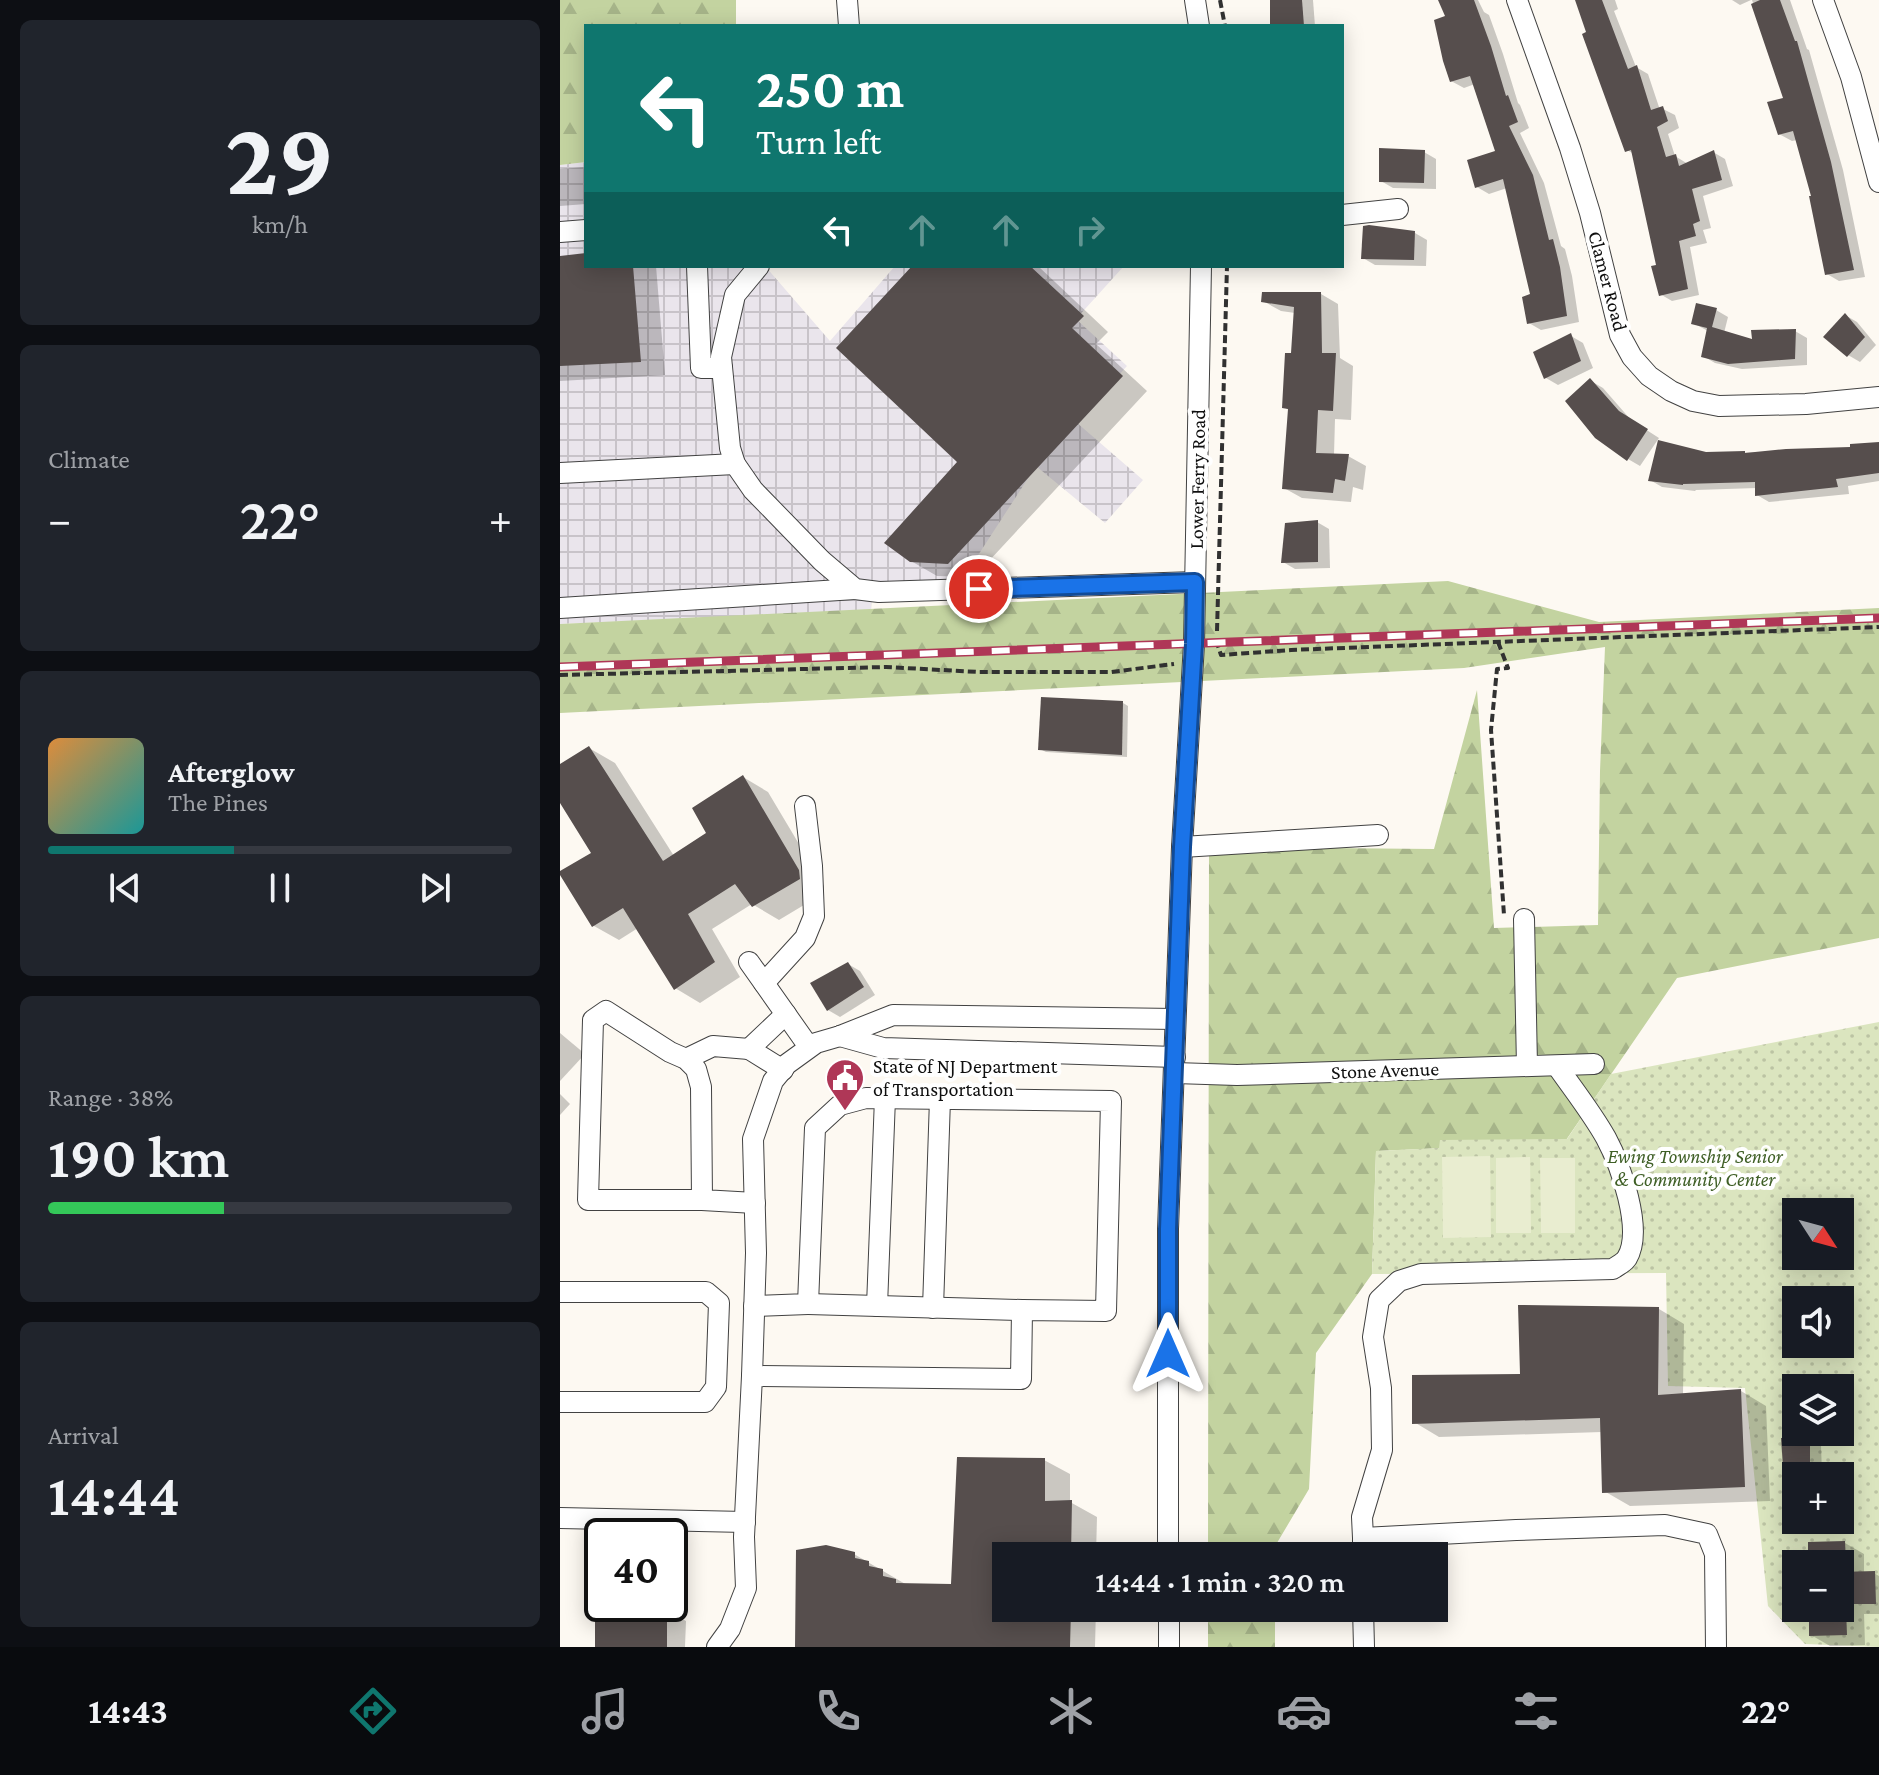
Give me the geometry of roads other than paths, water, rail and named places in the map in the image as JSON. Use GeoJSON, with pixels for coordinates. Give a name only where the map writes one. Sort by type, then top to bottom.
{"type":"FeatureCollection","features":[{"type":"Feature","properties":{"kind":"street"},"geometry":{"type":"LineString","coordinates":[[847,0],[849,24]]}},
{"type":"Feature","properties":{"kind":"street"},"geometry":{"type":"LineString","coordinates":[[1195,0],[1199,24]]}},
{"type":"Feature","properties":{"kind":"street","name":"Clamer Road"},"geometry":{"type":"LineString","coordinates":[[1517,0],[1582,187],[1620,335],[1632,357],[1649,376],[1693,401],[1719,406],[1806,404],[1879,397]]}},
{"type":"Feature","properties":{"kind":"street"},"geometry":{"type":"LineString","coordinates":[[1823,0],[1851,77],[1879,182]]}},
{"type":"Feature","properties":{"kind":"street"},"geometry":{"type":"LineString","coordinates":[[1344,215],[1398,209]]}},
{"type":"Feature","properties":{"kind":"street"},"geometry":{"type":"LineString","coordinates":[[560,232],[584,230]]}},
{"type":"Feature","properties":{"kind":"street"},"geometry":{"type":"LineString","coordinates":[[697,268],[701,368],[722,368]]}},
{"type":"Feature","properties":{"kind":"street"},"geometry":{"type":"LineString","coordinates":[[757,268],[735,295],[721,357],[730,448],[735,464],[753,490],[822,561],[855,589]]}},
{"type":"Feature","properties":{"kind":"street","name":"Lower Ferry Road"},"geometry":{"type":"LineString","coordinates":[[1168,1542],[1168,1229],[1182,847],[1193,663],[1201,268]]}},
{"type":"Feature","properties":{"kind":"street"},"geometry":{"type":"LineString","coordinates":[[560,473],[735,464]]}},
{"type":"Feature","properties":{"kind":"street"},"geometry":{"type":"LineString","coordinates":[[560,608],[855,589],[879,592],[1195,582]]}},
{"type":"Feature","properties":{"kind":"street"},"geometry":{"type":"LineString","coordinates":[[764,983],[805,938],[814,916],[805,806]]}},
{"type":"Feature","properties":{"kind":"street"},"geometry":{"type":"LineString","coordinates":[[1182,847],[1378,835]]}},
{"type":"Feature","properties":{"kind":"street"},"geometry":{"type":"LineString","coordinates":[[1524,919],[1527,1066]]}},
{"type":"Feature","properties":{"kind":"street"},"geometry":{"type":"LineString","coordinates":[[749,962],[809,1047]]}},
{"type":"Feature","properties":{"kind":"street"},"geometry":{"type":"LineString","coordinates":[[702,1200],[701,1087],[696,1069],[686,1059],[606,1011],[593,1020],[588,1200],[755,1203]]}},
{"type":"Feature","properties":{"kind":"street"},"geometry":{"type":"LineString","coordinates":[[749,1049],[786,1014]]}},
{"type":"Feature","properties":{"kind":"street"},"geometry":{"type":"LineString","coordinates":[[717,1647],[730,1629],[746,1588],[745,1522],[754,1306],[753,1139],[773,1081],[816,1043],[893,1015],[1175,1019]]}},
{"type":"Feature","properties":{"kind":"street","name":"Stone Avenue"},"geometry":{"type":"LineString","coordinates":[[840,1036],[883,1048],[1175,1065],[1237,1075],[1594,1064]]}},
{"type":"Feature","properties":{"kind":"street"},"geometry":{"type":"LineString","coordinates":[[686,1059],[713,1046],[749,1049],[783,1070]]}},
{"type":"Feature","properties":{"kind":"street"},"geometry":{"type":"LineString","coordinates":[[1363,1542],[1362,1517],[1382,1450],[1381,1388],[1373,1337],[1379,1300],[1399,1281],[1421,1274],[1613,1269],[1626,1261],[1631,1250],[1633,1217],[1624,1178],[1606,1137],[1557,1066]]}},
{"type":"Feature","properties":{"kind":"street"},"geometry":{"type":"LineString","coordinates":[[754,1306],[808,1304],[1106,1311],[1111,1101],[866,1098],[840,1105],[815,1128],[808,1304]]}},
{"type":"Feature","properties":{"kind":"street"},"geometry":{"type":"LineString","coordinates":[[877,1306],[885,1098]]}},
{"type":"Feature","properties":{"kind":"street"},"geometry":{"type":"LineString","coordinates":[[933,1308],[940,1099]]}},
{"type":"Feature","properties":{"kind":"street"},"geometry":{"type":"LineString","coordinates":[[560,1292],[706,1292],[719,1303],[716,1387],[705,1402],[560,1402]]}},
{"type":"Feature","properties":{"kind":"street"},"geometry":{"type":"LineString","coordinates":[[752,1376],[1021,1379],[1022,1310]]}},
{"type":"Feature","properties":{"kind":"street"},"geometry":{"type":"LineString","coordinates":[[560,1518],[745,1522]]}},
{"type":"Feature","properties":{"kind":"street"},"geometry":{"type":"LineString","coordinates":[[1408,1542],[1516,1530],[1665,1525],[1707,1534],[1715,1554],[1716,1647]]}},
{"type":"Feature","properties":{"kind":"street"},"geometry":{"type":"LineString","coordinates":[[1169,1622],[1169,1647]]}},
{"type":"Feature","properties":{"kind":"street"},"geometry":{"type":"LineString","coordinates":[[1363,1622],[1364,1647]]}},
{"type":"Feature","properties":{"kind":"railway"},"geometry":{"type":"LineString","coordinates":[[560,667],[1879,618]]}},
{"type":"Feature","properties":{"kind":"place","name":"State of NJ Department of Transportation"},"geometry":{"type":"Point","coordinates":[845,1112]}},
{"type":"Feature","properties":{"kind":"park label","name":"Ewing Township Senior & Community Center"},"geometry":{"type":"Point","coordinates":[1695,1168]}}]}
